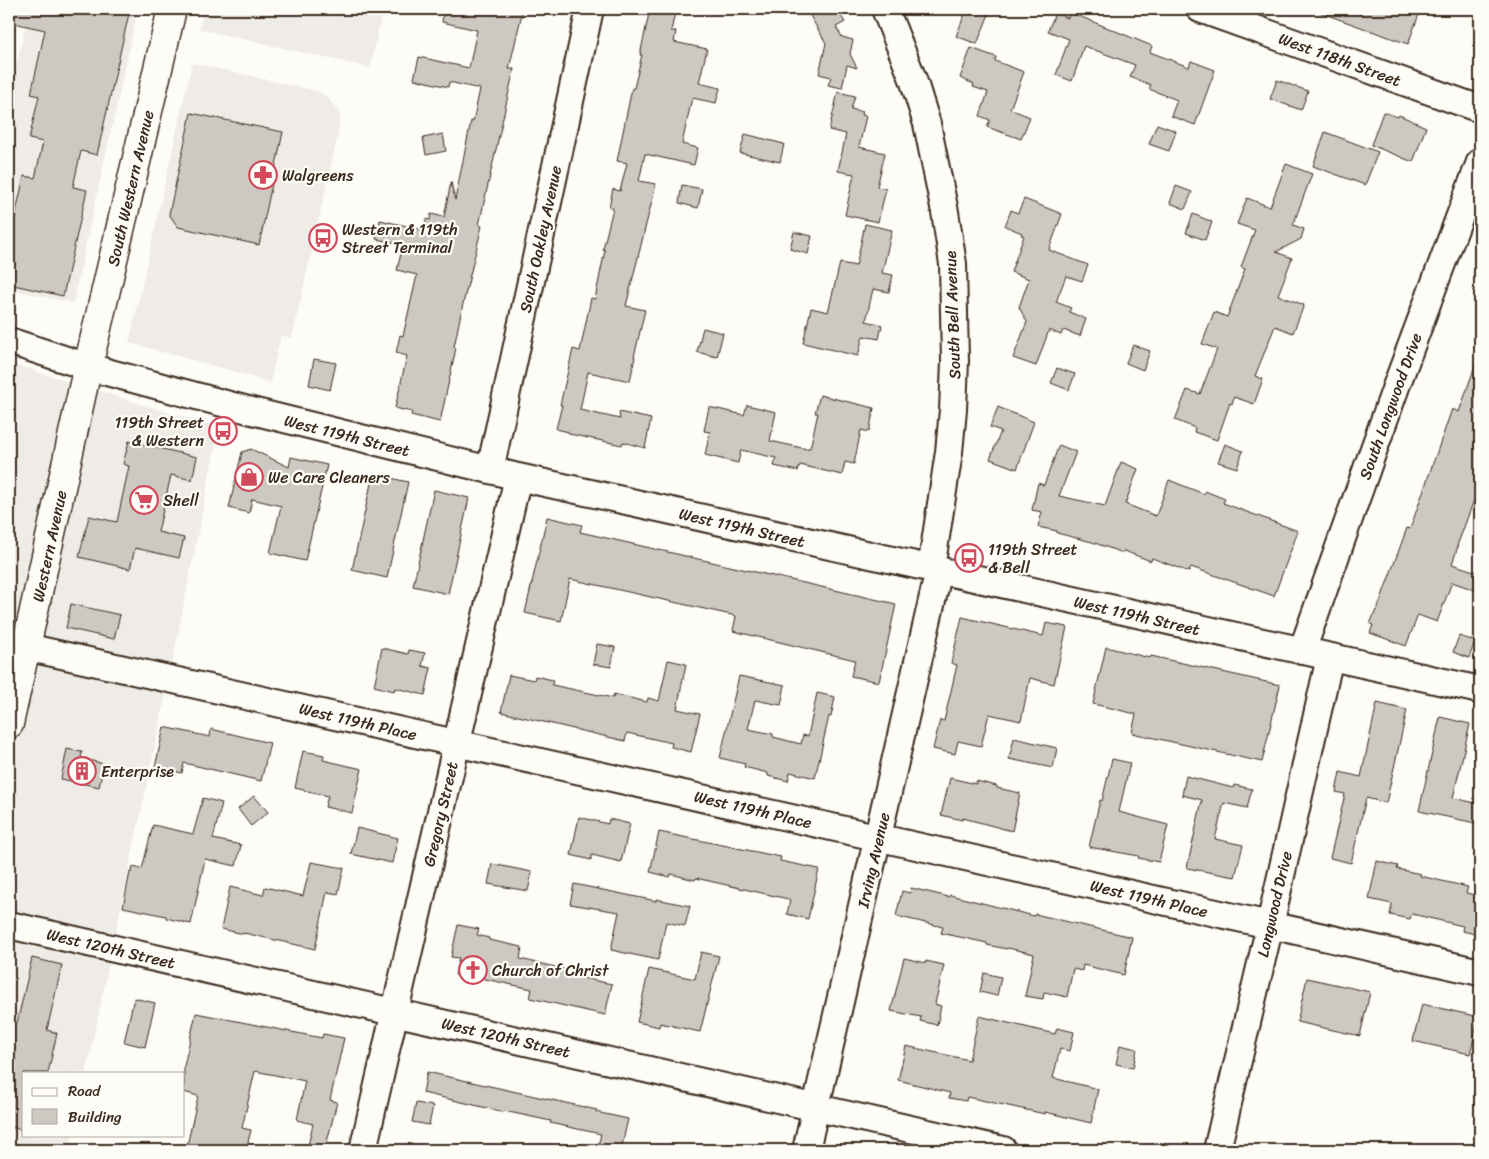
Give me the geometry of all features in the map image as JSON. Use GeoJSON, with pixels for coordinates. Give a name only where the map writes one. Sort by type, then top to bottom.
{"type":"FeatureCollection","features":[{"type":"Feature","properties":{"kind":"main road","name":"South Western Avenue"},"geometry":{"type":"LineString","coordinates":[[88,367],[172,9]]}},
{"type":"Feature","properties":{"kind":"main road","name":"Western Avenue"},"geometry":{"type":"LineString","coordinates":[[9,724],[88,367]]}},
{"type":"Feature","properties":{"kind":"street","name":"South Oakley Avenue"},"geometry":{"type":"LineString","coordinates":[[490,470],[590,9]]}},
{"type":"Feature","properties":{"kind":"street","name":"South Bell Avenue"},"geometry":{"type":"LineString","coordinates":[[885,9],[913,79],[927,124],[945,212],[953,264],[955,361],[949,452],[935,570]]}},
{"type":"Feature","properties":{"kind":"street","name":"West 118th Street"},"geometry":{"type":"LineString","coordinates":[[1200,9],[1480,110]]}},
{"type":"Feature","properties":{"kind":"street","name":"South Longwood Drive"},"geometry":{"type":"LineString","coordinates":[[1302,651],[1397,384],[1480,162]]}},
{"type":"Feature","properties":{"kind":"street","name":"West 119th Street"},"geometry":{"type":"LineString","coordinates":[[9,341],[88,367],[252,411],[518,477],[1480,690]]}},
{"type":"Feature","properties":{"kind":"street","name":"Gregory Street"},"geometry":{"type":"LineString","coordinates":[[363,1150],[518,477]]}},
{"type":"Feature","properties":{"kind":"street","name":"Irving Avenue"},"geometry":{"type":"LineString","coordinates":[[806,1150],[878,837],[935,570]]}},
{"type":"Feature","properties":{"kind":"street","name":"West 119th Place"},"geometry":{"type":"LineString","coordinates":[[26,647],[1480,972]]}},
{"type":"Feature","properties":{"kind":"street","name":"Longwood Drive"},"geometry":{"type":"LineString","coordinates":[[1216,1150],[1270,925],[1330,658]]}},
{"type":"Feature","properties":{"kind":"street","name":"West 120th Street"},"geometry":{"type":"LineString","coordinates":[[9,925],[1002,1150]]}},
{"type":"Feature","properties":{"kind":"shaded area"},"geometry":{"type":"Polygon","coordinates":[[[29,9],[138,9],[73,303],[9,289],[9,99],[29,9]]]}},
{"type":"Feature","properties":{"kind":"shaded area"},"geometry":{"type":"Polygon","coordinates":[[[204,9],[383,9],[370,68],[199,29],[204,9]]]}},
{"type":"Feature","properties":{"kind":"shaded area"},"geometry":{"type":"Polygon","coordinates":[[[192,63],[318,91],[329,99],[340,115],[338,135],[292,338],[281,335],[270,383],[129,343],[192,63]]]}},
{"type":"Feature","properties":{"kind":"shaded area"},"geometry":{"type":"Polygon","coordinates":[[[9,363],[219,428],[167,689],[86,1072],[22,1072],[22,1136],[73,1136],[70,1150],[9,1150],[9,363]]]}},
{"type":"Feature","properties":{"kind":"building"},"geometry":{"type":"Polygon","coordinates":[[[9,9],[130,9],[97,155],[81,151],[73,187],[87,190],[63,296],[9,284],[9,244],[24,176],[35,178],[43,142],[29,139],[39,96],[31,94],[45,30],[9,22],[9,9]]]}},
{"type":"Feature","properties":{"kind":"building"},"geometry":{"type":"Polygon","coordinates":[[[444,9],[523,9],[509,69],[514,69],[479,225],[482,226],[462,308],[454,347],[456,348],[440,422],[411,415],[412,412],[395,408],[407,356],[396,353],[400,335],[403,336],[417,275],[397,270],[403,245],[376,239],[380,220],[424,230],[426,219],[430,220],[431,214],[444,217],[451,182],[455,200],[471,121],[473,122],[480,89],[449,82],[448,87],[414,79],[419,57],[469,68],[477,30],[442,22],[444,9]]]}},
{"type":"Feature","properties":{"kind":"building"},"geometry":{"type":"Polygon","coordinates":[[[650,9],[676,9],[671,31],[676,31],[674,42],[707,49],[699,83],[720,88],[716,103],[692,98],[682,144],[698,148],[694,165],[645,154],[639,181],[656,184],[626,306],[645,310],[630,381],[588,372],[580,410],[620,419],[619,412],[651,419],[645,448],[623,442],[622,445],[569,434],[569,432],[556,429],[573,349],[580,351],[591,298],[595,299],[605,250],[603,249],[613,208],[609,207],[613,189],[620,191],[627,163],[617,161],[632,88],[634,88],[642,55],[640,55],[650,9]]]}},
{"type":"Feature","properties":{"kind":"building"},"geometry":{"type":"Polygon","coordinates":[[[806,9],[836,9],[845,22],[836,27],[842,37],[853,40],[850,54],[857,68],[847,65],[842,88],[828,85],[831,77],[819,74],[826,43],[806,9]]]}},
{"type":"Feature","properties":{"kind":"building"},"geometry":{"type":"Polygon","coordinates":[[[967,9],[991,9],[977,44],[956,36],[967,9]]]}},
{"type":"Feature","properties":{"kind":"building"},"geometry":{"type":"Polygon","coordinates":[[[1316,9],[1421,9],[1408,44],[1316,11],[1316,9]]]}},
{"type":"Feature","properties":{"kind":"building"},"geometry":{"type":"Polygon","coordinates":[[[1055,13],[1068,18],[1070,13],[1084,18],[1152,46],[1150,52],[1189,67],[1191,61],[1215,70],[1195,125],[1171,116],[1177,100],[1149,89],[1151,85],[1130,77],[1135,65],[1084,46],[1072,81],[1056,75],[1069,39],[1048,31],[1055,13]]]}},
{"type":"Feature","properties":{"kind":"building"},"geometry":{"type":"Polygon","coordinates":[[[971,48],[996,57],[995,61],[1024,72],[1010,109],[1030,117],[1021,139],[987,127],[990,120],[980,116],[988,92],[973,87],[974,84],[960,78],[971,48]]]}},
{"type":"Feature","properties":{"kind":"building"},"geometry":{"type":"Polygon","coordinates":[[[1277,80],[1308,91],[1301,110],[1270,99],[1277,80]]]}},
{"type":"Feature","properties":{"kind":"building"},"geometry":{"type":"Polygon","coordinates":[[[838,92],[855,96],[851,109],[863,112],[862,115],[866,116],[859,147],[885,153],[877,187],[886,189],[878,222],[845,215],[854,174],[838,171],[846,134],[829,130],[838,92]]]}},
{"type":"Feature","properties":{"kind":"building"},"geometry":{"type":"Polygon","coordinates":[[[1383,112],[1398,117],[1399,115],[1426,127],[1413,162],[1371,145],[1383,112]]]}},
{"type":"Feature","properties":{"kind":"building","name":"Walgreens"},"geometry":{"type":"Polygon","coordinates":[[[191,113],[283,132],[259,245],[178,227],[169,214],[191,113]]]}},
{"type":"Feature","properties":{"kind":"building"},"geometry":{"type":"Polygon","coordinates":[[[1157,124],[1176,131],[1169,151],[1149,144],[1157,124]]]}},
{"type":"Feature","properties":{"kind":"building"},"geometry":{"type":"Polygon","coordinates":[[[1325,132],[1378,152],[1365,185],[1313,166],[1325,132]]]}},
{"type":"Feature","properties":{"kind":"building"},"geometry":{"type":"Polygon","coordinates":[[[443,134],[446,151],[426,155],[423,138],[443,134]]]}},
{"type":"Feature","properties":{"kind":"building"},"geometry":{"type":"Polygon","coordinates":[[[745,134],[784,144],[780,162],[740,153],[745,134]]]}},
{"type":"Feature","properties":{"kind":"building"},"geometry":{"type":"Polygon","coordinates":[[[1286,164],[1312,174],[1293,225],[1304,229],[1301,239],[1276,252],[1292,258],[1278,295],[1304,305],[1293,333],[1275,326],[1255,376],[1263,379],[1254,404],[1234,397],[1232,404],[1230,403],[1217,440],[1194,432],[1195,428],[1175,420],[1187,390],[1200,394],[1217,349],[1202,344],[1214,312],[1227,317],[1245,269],[1241,267],[1255,230],[1237,224],[1247,198],[1270,207],[1286,164]]]}},
{"type":"Feature","properties":{"kind":"building"},"geometry":{"type":"Polygon","coordinates":[[[682,185],[702,189],[698,208],[679,203],[682,185]]]}},
{"type":"Feature","properties":{"kind":"building"},"geometry":{"type":"Polygon","coordinates":[[[1176,186],[1192,192],[1185,209],[1170,203],[1176,186]]]}},
{"type":"Feature","properties":{"kind":"building"},"geometry":{"type":"Polygon","coordinates":[[[1024,199],[1062,214],[1049,250],[1088,265],[1082,281],[1066,276],[1056,302],[1071,308],[1069,312],[1086,319],[1080,336],[1063,330],[1061,335],[1049,330],[1036,366],[1013,358],[1027,322],[1019,307],[1029,279],[1011,272],[1024,236],[1021,235],[1022,233],[1005,226],[1011,210],[1018,213],[1024,199]]]}},
{"type":"Feature","properties":{"kind":"building"},"geometry":{"type":"Polygon","coordinates":[[[1193,214],[1212,222],[1205,240],[1186,233],[1193,214]]]}},
{"type":"Feature","properties":{"kind":"building"},"geometry":{"type":"Polygon","coordinates":[[[865,224],[892,230],[882,273],[893,275],[889,292],[873,289],[866,321],[882,325],[879,339],[863,336],[858,356],[803,343],[811,308],[828,312],[840,263],[856,266],[865,224]]]}},
{"type":"Feature","properties":{"kind":"building"},"geometry":{"type":"Polygon","coordinates":[[[794,232],[812,236],[808,254],[790,249],[794,232]]]}},
{"type":"Feature","properties":{"kind":"building"},"geometry":{"type":"Polygon","coordinates":[[[703,328],[723,333],[717,357],[697,352],[703,328]]]}},
{"type":"Feature","properties":{"kind":"building"},"geometry":{"type":"Polygon","coordinates":[[[1133,345],[1150,351],[1143,370],[1126,363],[1133,345]]]}},
{"type":"Feature","properties":{"kind":"building"},"geometry":{"type":"Polygon","coordinates":[[[1478,357],[1480,358],[1480,484],[1452,564],[1480,573],[1480,592],[1452,582],[1437,622],[1418,615],[1406,646],[1370,633],[1373,625],[1370,624],[1407,528],[1410,529],[1452,409],[1459,412],[1478,357]]]}},
{"type":"Feature","properties":{"kind":"building"},"geometry":{"type":"Polygon","coordinates":[[[314,359],[336,363],[330,390],[309,385],[314,359]]]}},
{"type":"Feature","properties":{"kind":"building"},"geometry":{"type":"Polygon","coordinates":[[[1057,368],[1075,374],[1069,390],[1051,383],[1057,368]]]}},
{"type":"Feature","properties":{"kind":"building"},"geometry":{"type":"Polygon","coordinates":[[[820,395],[874,408],[869,432],[861,430],[854,464],[845,462],[842,475],[800,465],[798,471],[774,466],[776,458],[741,450],[738,463],[705,455],[710,432],[704,431],[709,407],[744,415],[747,405],[776,412],[770,441],[807,449],[810,448],[818,413],[815,413],[820,395]]]}},
{"type":"Feature","properties":{"kind":"building"},"geometry":{"type":"Polygon","coordinates":[[[998,407],[1034,422],[1017,469],[990,459],[1001,431],[990,427],[998,407]]]}},
{"type":"Feature","properties":{"kind":"building"},"geometry":{"type":"Polygon","coordinates":[[[129,441],[197,457],[192,480],[171,475],[158,532],[184,538],[179,558],[135,548],[130,569],[79,557],[89,516],[117,522],[129,466],[123,464],[129,441]]]}},
{"type":"Feature","properties":{"kind":"building"},"geometry":{"type":"Polygon","coordinates":[[[1225,444],[1243,451],[1237,468],[1218,462],[1225,444]]]}},
{"type":"Feature","properties":{"kind":"building"},"geometry":{"type":"Polygon","coordinates":[[[1059,445],[1076,452],[1059,496],[1105,506],[1121,462],[1138,469],[1125,504],[1156,516],[1169,480],[1204,494],[1205,491],[1225,499],[1223,503],[1298,531],[1274,596],[1191,567],[1189,572],[1152,558],[1151,561],[1124,551],[1123,553],[1092,542],[1057,533],[1057,531],[1038,527],[1042,512],[1032,510],[1038,483],[1044,485],[1059,445]]]}},
{"type":"Feature","properties":{"kind":"building"},"geometry":{"type":"Polygon","coordinates":[[[251,449],[289,467],[291,457],[327,465],[305,561],[270,553],[281,506],[252,499],[249,513],[229,508],[242,452],[251,449]]]}},
{"type":"Feature","properties":{"kind":"building"},"geometry":{"type":"Polygon","coordinates":[[[373,474],[408,482],[387,578],[352,570],[373,474]]]}},
{"type":"Feature","properties":{"kind":"building"},"geometry":{"type":"Polygon","coordinates":[[[434,490],[469,498],[448,594],[413,586],[434,490]]]}},
{"type":"Feature","properties":{"kind":"building"},"geometry":{"type":"Polygon","coordinates":[[[547,517],[582,525],[580,532],[896,604],[879,682],[851,676],[855,660],[733,631],[736,616],[570,579],[561,621],[525,613],[547,517]]]}},
{"type":"Feature","properties":{"kind":"building"},"geometry":{"type":"Polygon","coordinates":[[[71,604],[120,615],[114,639],[66,628],[71,604]]]}},
{"type":"Feature","properties":{"kind":"building"},"geometry":{"type":"Polygon","coordinates":[[[962,617],[1043,636],[1046,623],[1067,627],[1054,684],[1030,678],[1021,721],[989,714],[981,746],[958,741],[955,754],[933,749],[940,720],[944,721],[957,665],[951,663],[962,617]]]}},
{"type":"Feature","properties":{"kind":"building"},"geometry":{"type":"Polygon","coordinates":[[[1459,636],[1475,641],[1469,658],[1453,652],[1459,636]]]}},
{"type":"Feature","properties":{"kind":"building"},"geometry":{"type":"Polygon","coordinates":[[[597,644],[615,647],[611,667],[593,664],[597,644]]]}},
{"type":"Feature","properties":{"kind":"building"},"geometry":{"type":"Polygon","coordinates":[[[1106,647],[1280,685],[1262,762],[1132,733],[1136,714],[1093,704],[1106,647]]]}},
{"type":"Feature","properties":{"kind":"building"},"geometry":{"type":"Polygon","coordinates":[[[382,648],[408,654],[409,650],[425,653],[422,666],[431,668],[425,695],[395,688],[394,691],[374,686],[382,648]]]}},
{"type":"Feature","properties":{"kind":"building"},"geometry":{"type":"Polygon","coordinates":[[[668,660],[686,664],[677,709],[700,714],[691,752],[671,747],[672,743],[627,733],[625,741],[501,712],[509,675],[534,680],[535,676],[553,680],[552,685],[613,698],[614,694],[647,702],[648,698],[659,701],[668,660]]]}},
{"type":"Feature","properties":{"kind":"building"},"geometry":{"type":"Polygon","coordinates":[[[739,676],[785,685],[781,705],[755,700],[748,729],[773,734],[773,737],[801,744],[803,735],[808,736],[817,693],[835,697],[815,778],[790,772],[788,781],[768,776],[768,773],[744,767],[745,764],[720,758],[739,676]]]}},
{"type":"Feature","properties":{"kind":"building"},"geometry":{"type":"Polygon","coordinates":[[[1377,703],[1407,710],[1386,803],[1366,798],[1351,863],[1330,858],[1345,794],[1336,792],[1340,772],[1361,777],[1377,703]]]}},
{"type":"Feature","properties":{"kind":"building"},"geometry":{"type":"Polygon","coordinates":[[[1440,717],[1470,724],[1453,798],[1480,804],[1480,824],[1419,811],[1440,717]]]}},
{"type":"Feature","properties":{"kind":"building"},"geometry":{"type":"Polygon","coordinates":[[[164,727],[210,737],[211,729],[270,743],[261,781],[184,763],[182,773],[155,767],[164,727]]]}},
{"type":"Feature","properties":{"kind":"building"},"geometry":{"type":"Polygon","coordinates":[[[1014,738],[1057,748],[1053,768],[1009,759],[1014,738]]]}},
{"type":"Feature","properties":{"kind":"building","name":"Enterprise"},"geometry":{"type":"Polygon","coordinates":[[[67,749],[82,752],[81,758],[104,764],[99,787],[61,779],[67,749]]]}},
{"type":"Feature","properties":{"kind":"building"},"geometry":{"type":"Polygon","coordinates":[[[303,751],[324,755],[323,760],[362,769],[352,813],[325,807],[328,796],[295,788],[303,751]]]}},
{"type":"Feature","properties":{"kind":"building"},"geometry":{"type":"Polygon","coordinates":[[[1112,759],[1130,763],[1119,812],[1168,825],[1159,862],[1138,858],[1139,856],[1089,847],[1112,759]]]}},
{"type":"Feature","properties":{"kind":"building"},"geometry":{"type":"Polygon","coordinates":[[[1186,776],[1233,788],[1234,785],[1252,789],[1247,808],[1224,803],[1215,839],[1243,845],[1235,877],[1187,868],[1202,800],[1182,795],[1186,776]]]}},
{"type":"Feature","properties":{"kind":"building"},"geometry":{"type":"Polygon","coordinates":[[[950,778],[976,784],[976,781],[1020,793],[1012,831],[963,818],[962,820],[941,815],[950,778]]]}},
{"type":"Feature","properties":{"kind":"building"},"geometry":{"type":"Polygon","coordinates":[[[254,796],[268,812],[251,826],[238,809],[254,796]]]}},
{"type":"Feature","properties":{"kind":"building"},"geometry":{"type":"Polygon","coordinates":[[[203,798],[222,803],[213,839],[241,845],[236,866],[205,859],[191,924],[166,918],[166,916],[123,907],[130,872],[132,872],[133,867],[142,869],[153,825],[193,834],[203,798]]]}},
{"type":"Feature","properties":{"kind":"building"},"geometry":{"type":"Polygon","coordinates":[[[579,817],[608,824],[609,819],[630,824],[621,862],[592,855],[591,860],[571,855],[579,817]]]}},
{"type":"Feature","properties":{"kind":"building"},"geometry":{"type":"Polygon","coordinates":[[[357,828],[398,838],[392,863],[351,854],[357,828]]]}},
{"type":"Feature","properties":{"kind":"building"},"geometry":{"type":"Polygon","coordinates":[[[659,832],[781,857],[780,861],[819,869],[808,919],[787,914],[790,900],[788,899],[696,878],[695,880],[671,874],[670,877],[650,872],[659,832]]]}},
{"type":"Feature","properties":{"kind":"building"},"geometry":{"type":"Polygon","coordinates":[[[1377,861],[1398,866],[1397,869],[1421,874],[1420,876],[1468,887],[1466,893],[1480,896],[1480,935],[1462,931],[1463,926],[1412,914],[1410,919],[1390,915],[1392,904],[1369,899],[1377,861]]]}},
{"type":"Feature","properties":{"kind":"building"},"geometry":{"type":"Polygon","coordinates":[[[311,862],[344,868],[338,894],[327,892],[315,949],[221,929],[230,887],[263,895],[265,887],[303,896],[311,862]]]}},
{"type":"Feature","properties":{"kind":"building"},"geometry":{"type":"Polygon","coordinates":[[[492,864],[532,872],[528,891],[488,884],[492,864]]]}},
{"type":"Feature","properties":{"kind":"building"},"geometry":{"type":"Polygon","coordinates":[[[574,884],[690,906],[685,926],[666,922],[658,960],[611,950],[619,912],[570,904],[574,884]]]}},
{"type":"Feature","properties":{"kind":"building"},"geometry":{"type":"Polygon","coordinates":[[[911,888],[949,897],[950,895],[1034,916],[1035,914],[1132,937],[1124,975],[1083,965],[1082,971],[1073,969],[1067,997],[1044,992],[1043,999],[1025,996],[1034,954],[987,945],[987,943],[941,933],[943,927],[896,916],[902,891],[910,893],[911,888]]]}},
{"type":"Feature","properties":{"kind":"building"},"geometry":{"type":"Polygon","coordinates":[[[458,925],[479,929],[477,935],[489,938],[489,940],[522,947],[520,959],[564,969],[563,974],[612,984],[605,1015],[530,998],[532,989],[480,978],[479,981],[455,975],[459,958],[451,957],[458,925]]]}},
{"type":"Feature","properties":{"kind":"building"},"geometry":{"type":"Polygon","coordinates":[[[701,952],[719,956],[700,1032],[660,1023],[659,1027],[637,1022],[649,969],[695,979],[701,952]]]}},
{"type":"Feature","properties":{"kind":"building"},"geometry":{"type":"Polygon","coordinates":[[[32,958],[62,965],[47,1030],[57,1033],[48,1072],[22,1072],[22,1130],[9,1127],[9,1022],[17,1023],[32,958]]]}},
{"type":"Feature","properties":{"kind":"building"},"geometry":{"type":"Polygon","coordinates":[[[904,958],[944,965],[935,1004],[941,1006],[937,1025],[920,1021],[921,1017],[891,1011],[904,958]]]}},
{"type":"Feature","properties":{"kind":"building"},"geometry":{"type":"Polygon","coordinates":[[[984,973],[1001,977],[997,996],[980,992],[984,973]]]}},
{"type":"Feature","properties":{"kind":"building"},"geometry":{"type":"Polygon","coordinates":[[[1307,978],[1370,992],[1360,1036],[1297,1022],[1307,978]]]}},
{"type":"Feature","properties":{"kind":"building"},"geometry":{"type":"Polygon","coordinates":[[[134,998],[155,1003],[145,1047],[124,1042],[134,998]]]}},
{"type":"Feature","properties":{"kind":"building"},"geometry":{"type":"Polygon","coordinates":[[[1422,1004],[1479,1017],[1470,1054],[1413,1041],[1422,1004]]]}},
{"type":"Feature","properties":{"kind":"building"},"geometry":{"type":"Polygon","coordinates":[[[196,1013],[322,1038],[323,1034],[344,1038],[330,1100],[337,1102],[325,1150],[307,1150],[313,1124],[297,1120],[305,1081],[255,1071],[242,1128],[251,1130],[246,1150],[233,1150],[209,1145],[207,1150],[187,1146],[198,1096],[185,1092],[184,1066],[196,1013]]]}},
{"type":"Feature","properties":{"kind":"building"},"geometry":{"type":"Polygon","coordinates":[[[979,1016],[1055,1034],[1057,1028],[1074,1032],[1070,1051],[1060,1049],[1053,1078],[1098,1089],[1091,1123],[967,1097],[966,1101],[949,1098],[950,1093],[898,1080],[906,1046],[969,1060],[979,1016]]]}},
{"type":"Feature","properties":{"kind":"building"},"geometry":{"type":"Polygon","coordinates":[[[1120,1045],[1137,1049],[1133,1068],[1116,1064],[1120,1045]]]}},
{"type":"Feature","properties":{"kind":"building"},"geometry":{"type":"Polygon","coordinates":[[[427,1072],[597,1110],[596,1112],[628,1119],[621,1150],[597,1150],[601,1134],[423,1093],[427,1072]]]}},
{"type":"Feature","properties":{"kind":"building"},"geometry":{"type":"Polygon","coordinates":[[[416,1103],[433,1106],[429,1125],[412,1122],[416,1103]]]}},
{"type":"Feature","properties":{"kind":"place","name":"Walgreens"},"geometry":{"type":"Point","coordinates":[263,175]}},
{"type":"Feature","properties":{"kind":"place","name":"Western & 119th Street Terminal"},"geometry":{"type":"Point","coordinates":[323,238]}},
{"type":"Feature","properties":{"kind":"place","name":"119th Street & Western"},"geometry":{"type":"Point","coordinates":[223,431]}},
{"type":"Feature","properties":{"kind":"place","name":"We Care Cleaners"},"geometry":{"type":"Point","coordinates":[249,477]}},
{"type":"Feature","properties":{"kind":"place","name":"Shell"},"geometry":{"type":"Point","coordinates":[144,500]}},
{"type":"Feature","properties":{"kind":"place","name":"119th Street & Bell"},"geometry":{"type":"Point","coordinates":[969,558]}},
{"type":"Feature","properties":{"kind":"place","name":"Enterprise"},"geometry":{"type":"Point","coordinates":[82,771]}},
{"type":"Feature","properties":{"kind":"place","name":"Church of Christ"},"geometry":{"type":"Point","coordinates":[473,970]}}]}
